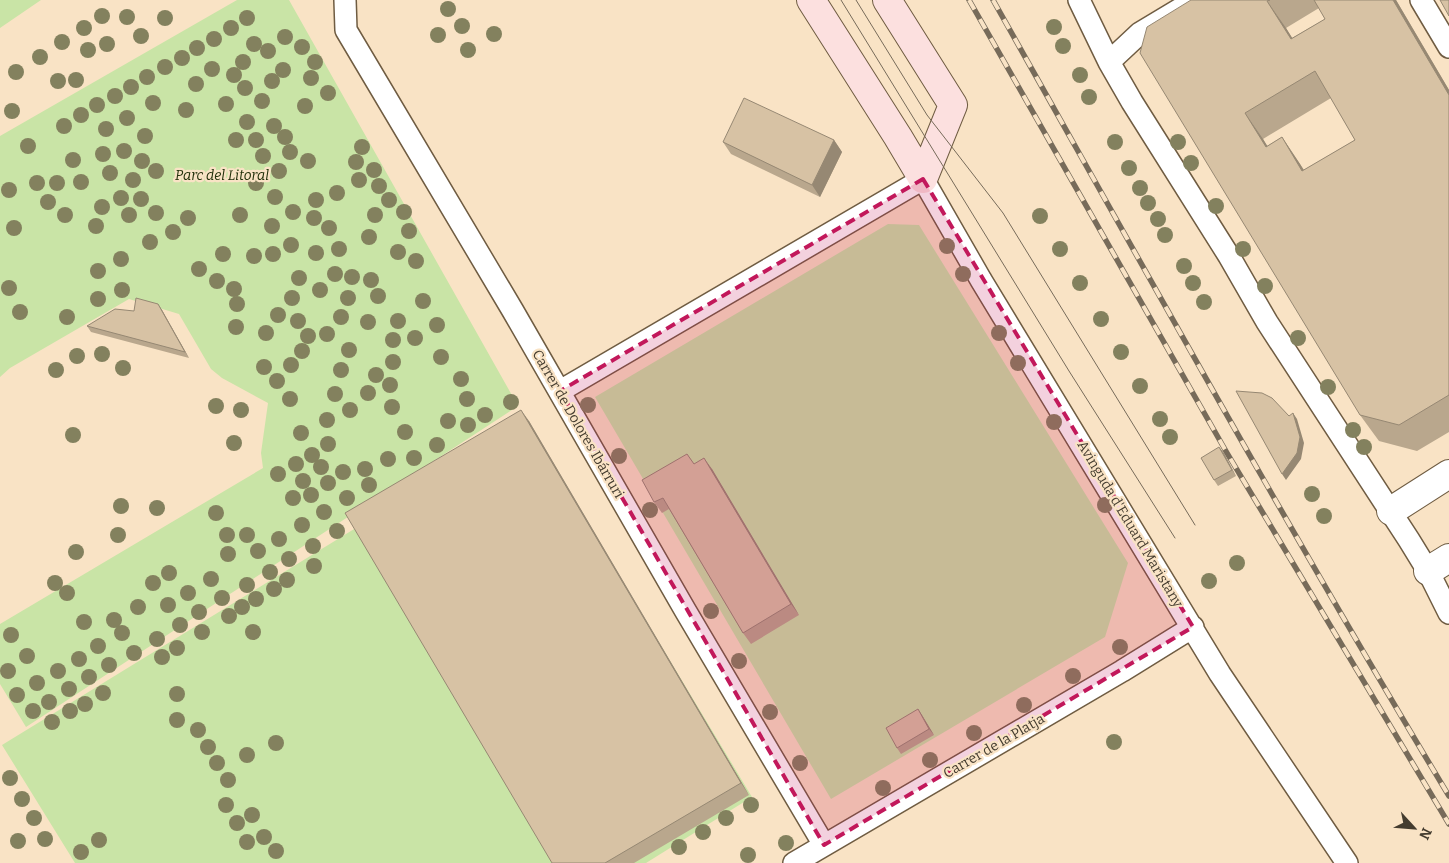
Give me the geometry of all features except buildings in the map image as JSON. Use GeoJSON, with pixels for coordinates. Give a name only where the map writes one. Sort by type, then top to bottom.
{"type":"FeatureCollection","features":[{"type":"Feature","properties":{"kind":"main road","name":"Avinguda d'Eduard Maristany"},"geometry":{"type":"LineString","coordinates":[[811,0],[898,137],[922,179]]}},
{"type":"Feature","properties":{"kind":"main road"},"geometry":{"type":"LineString","coordinates":[[887,0],[953,105],[922,179]]}},
{"type":"Feature","properties":{"kind":"street","name":"Carrer de Dolores Ibárruri"},"geometry":{"type":"LineString","coordinates":[[345,0],[346,30],[824,845]]}},
{"type":"Feature","properties":{"kind":"street"},"geometry":{"type":"LineString","coordinates":[[1079,0],[1109,62],[1267,322],[1391,511],[1439,564],[1449,613]]}},
{"type":"Feature","properties":{"kind":"street"},"geometry":{"type":"LineString","coordinates":[[1109,62],[1140,34],[1195,0]]}},
{"type":"Feature","properties":{"kind":"street"},"geometry":{"type":"LineString","coordinates":[[1421,0],[1449,47]]}},
{"type":"Feature","properties":{"kind":"street"},"geometry":{"type":"LineString","coordinates":[[560,392],[922,179]]}},
{"type":"Feature","properties":{"kind":"street","name":"Avinguda d'Eduard Maristany"},"geometry":{"type":"LineString","coordinates":[[922,179],[981,280],[1220,674],[1347,863]]}},
{"type":"Feature","properties":{"kind":"street"},"geometry":{"type":"LineString","coordinates":[[1391,511],[1449,474]]}},
{"type":"Feature","properties":{"kind":"street","name":"Carrer de la Platja"},"geometry":{"type":"LineString","coordinates":[[794,863],[1122,671],[1192,627]]}},
{"type":"Feature","properties":{"kind":"highlighted area"},"geometry":{"type":"Polygon","coordinates":[[[923,179],[1193,627],[824,845],[560,391],[923,179]]]}},
{"type":"Feature","properties":{"kind":"green space"},"geometry":{"type":"Polygon","coordinates":[[[0,0],[41,0],[0,28],[0,0]]]}},
{"type":"Feature","properties":{"kind":"green space","name":"Parc del Litoral"},"geometry":{"type":"Polygon","coordinates":[[[237,0],[289,0],[518,406],[26,727],[0,684],[0,624],[263,468],[261,453],[268,403],[222,378],[211,369],[179,314],[129,299],[10,368],[0,377],[0,136],[237,0]]]}},
{"type":"Feature","properties":{"kind":"green space"},"geometry":{"type":"Polygon","coordinates":[[[888,224],[919,225],[1128,563],[1105,637],[831,799],[595,397],[888,224]]]}},
{"type":"Feature","properties":{"kind":"green space"},"geometry":{"type":"Polygon","coordinates":[[[527,423],[752,797],[646,863],[75,863],[2,745],[527,423]]]}},
{"type":"Feature","properties":{"kind":"tram line"},"geometry":{"type":"LineString","coordinates":[[841,0],[1069,371],[1175,538]]}},
{"type":"Feature","properties":{"kind":"tram line"},"geometry":{"type":"LineString","coordinates":[[856,0],[927,115],[1003,213],[1195,525]]}},
{"type":"Feature","properties":{"kind":"railway"},"geometry":{"type":"LineString","coordinates":[[969,0],[1227,453],[1449,824]]}},
{"type":"Feature","properties":{"kind":"railway"},"geometry":{"type":"LineString","coordinates":[[993,0],[1275,499],[1449,796]]}}]}
